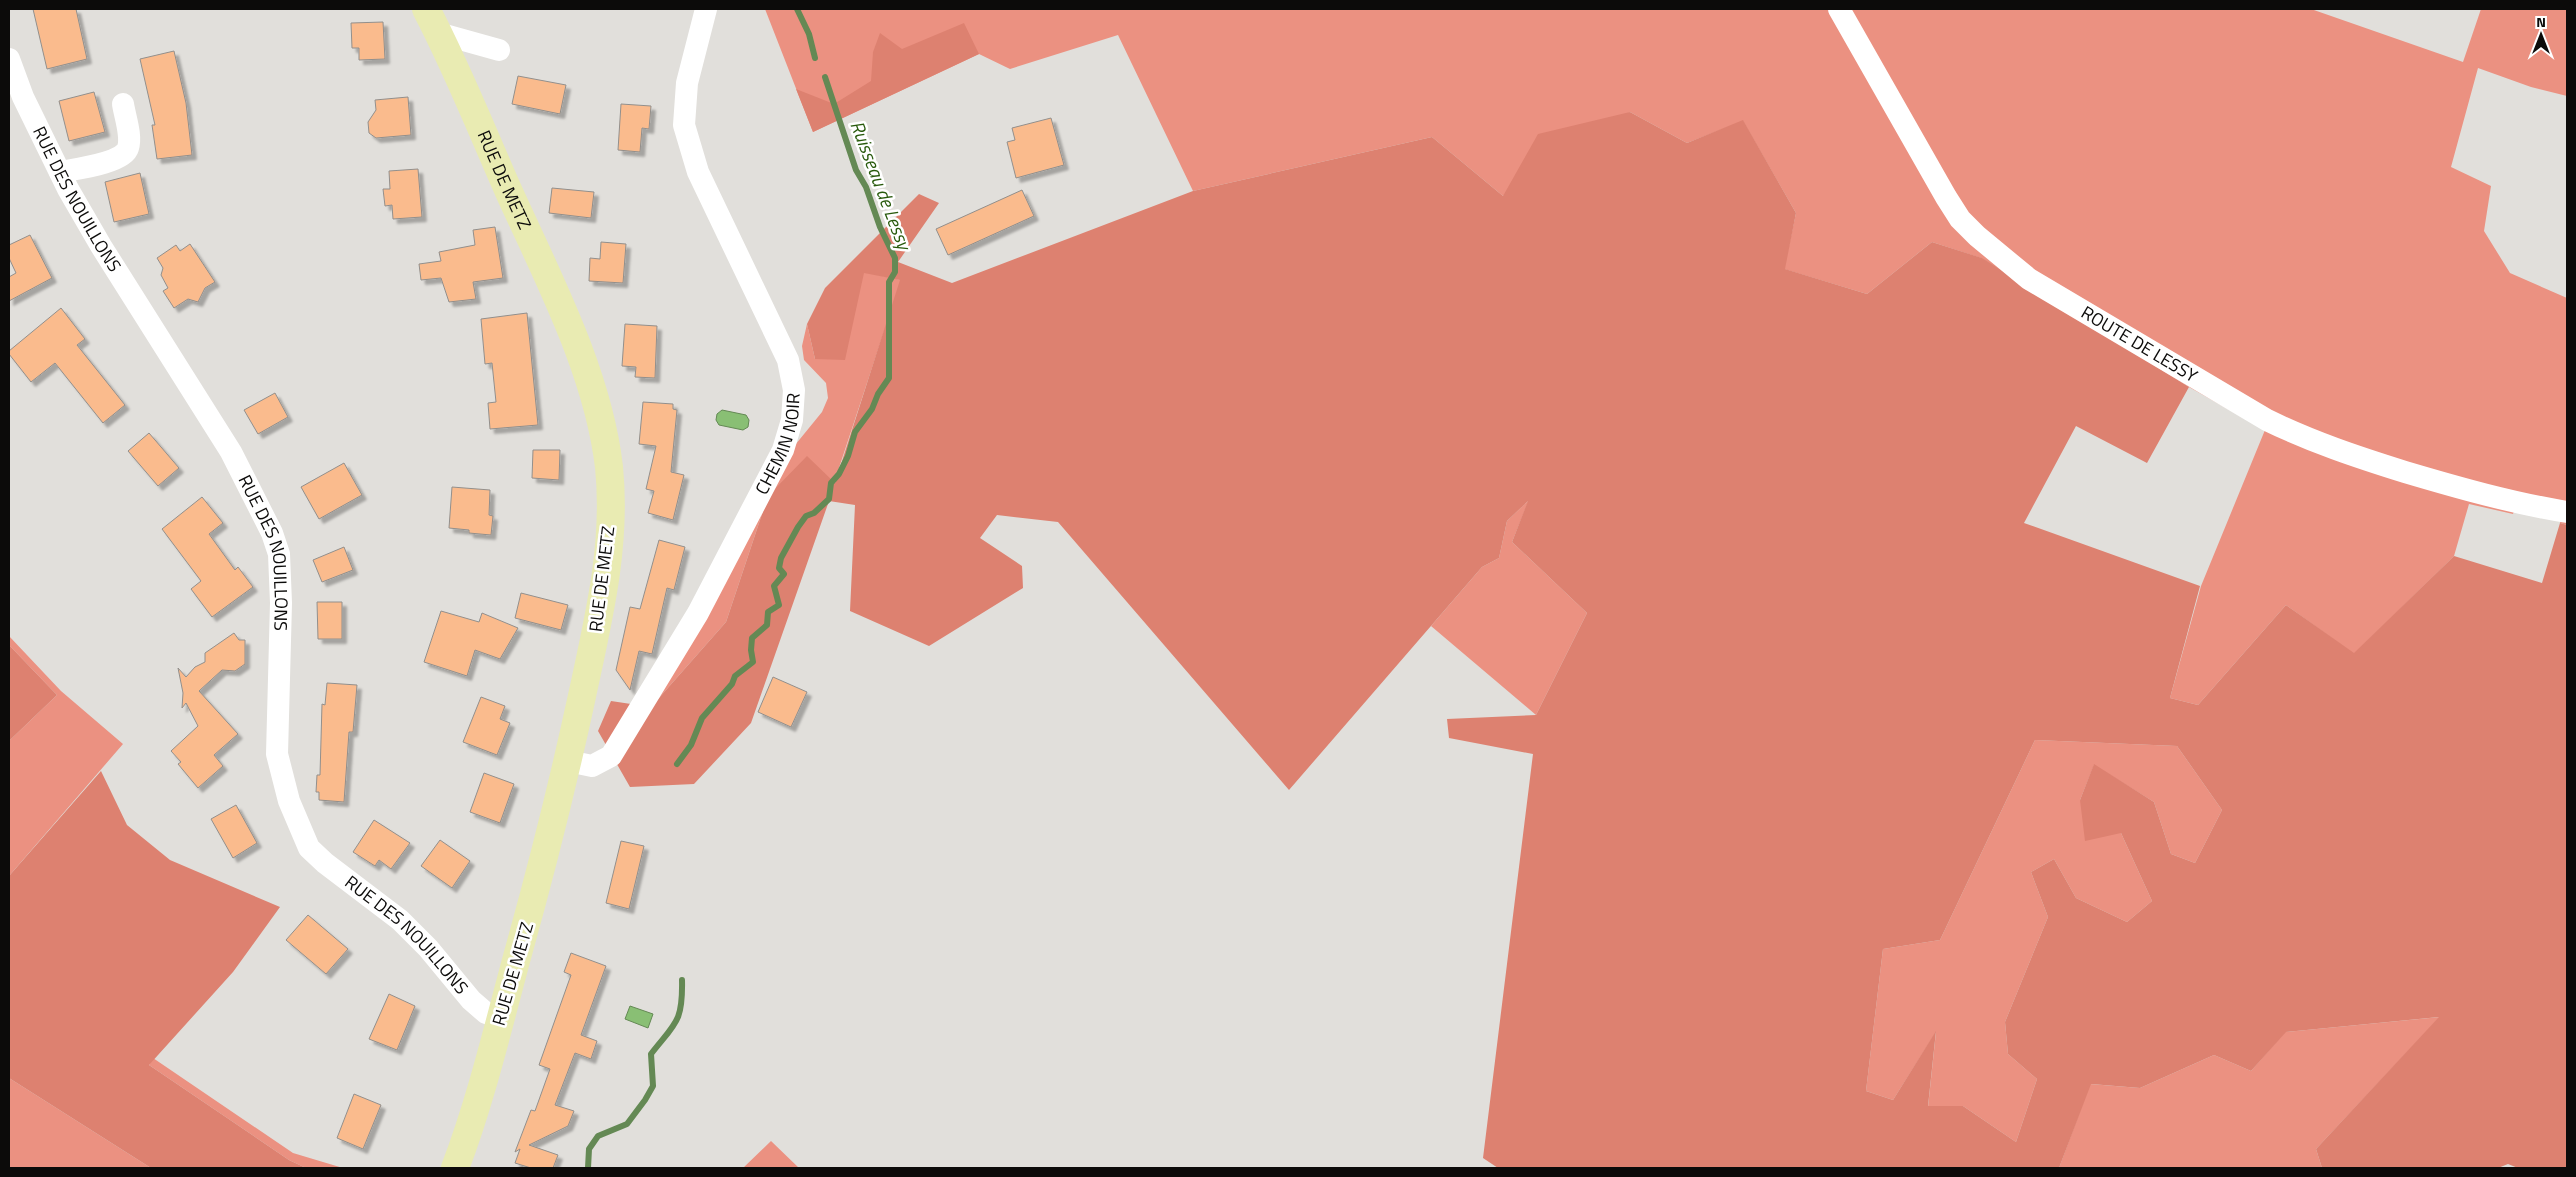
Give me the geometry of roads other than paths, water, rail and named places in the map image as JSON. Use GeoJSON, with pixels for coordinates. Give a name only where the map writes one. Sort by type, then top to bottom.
{"type":"FeatureCollection","features":[{"type":"Feature","properties":{"kind":"main road","name":"RUE DE METZ"},"geometry":{"type":"LineString","coordinates":[[426,9],[555,292],[591,388],[602,428],[608,467],[610,499],[608,564],[602,606],[568,761],[541,872],[500,1018],[454,1168]]}},
{"type":"Feature","properties":{"kind":"street","name":"CHEMIN NOIR"},"geometry":{"type":"LineString","coordinates":[[568,761],[592,766],[611,756],[698,613],[783,450],[792,420],[794,390],[788,360],[698,172],[684,125],[687,83],[706,9]]}},
{"type":"Feature","properties":{"kind":"street","name":"ROUTE DE LESSY"},"geometry":{"type":"LineString","coordinates":[[1839,9],[1960,219],[2029,279],[2267,420],[2306,439],[2467,491],[2567,512]]}},
{"type":"Feature","properties":{"kind":"street"},"geometry":{"type":"LineString","coordinates":[[438,33],[499,50]]}},
{"type":"Feature","properties":{"kind":"street","name":"RUE DES NOUILLONS"},"geometry":{"type":"LineString","coordinates":[[9,60],[23,97],[60,172],[106,254],[231,452],[272,533],[279,554],[281,603],[277,754],[289,801],[309,848],[325,863],[400,920],[428,948],[471,1000],[486,1013],[500,1018]]}},
{"type":"Feature","properties":{"kind":"street"},"geometry":{"type":"LineString","coordinates":[[60,172],[107,162],[125,153],[129,142],[123,104]]}},
{"type":"Feature","properties":{"kind":"waterway","name":"Ruisseau de Lessy"},"geometry":{"type":"LineString","coordinates":[[797,9],[809,34],[815,58]]}},
{"type":"Feature","properties":{"kind":"waterway","name":"Ruisseau de Lessy"},"geometry":{"type":"LineString","coordinates":[[677,764],[691,745],[702,718],[732,684],[735,676],[753,662],[752,638],[767,625],[768,612],[779,605],[774,586],[784,574],[779,568],[781,558],[806,516],[814,513],[829,499],[831,483],[839,474],[848,456],[855,432],[872,409],[878,394],[889,378],[889,282],[895,272],[895,258],[880,227],[866,187],[856,170],[825,77]]}},
{"type":"Feature","properties":{"kind":"waterway","name":"Ruisseau de Lessy"},"geometry":{"type":"LineString","coordinates":[[588,1168],[589,1149],[598,1136],[627,1124],[653,1086],[651,1054],[672,1028],[679,1014],[682,980]]}}]}
